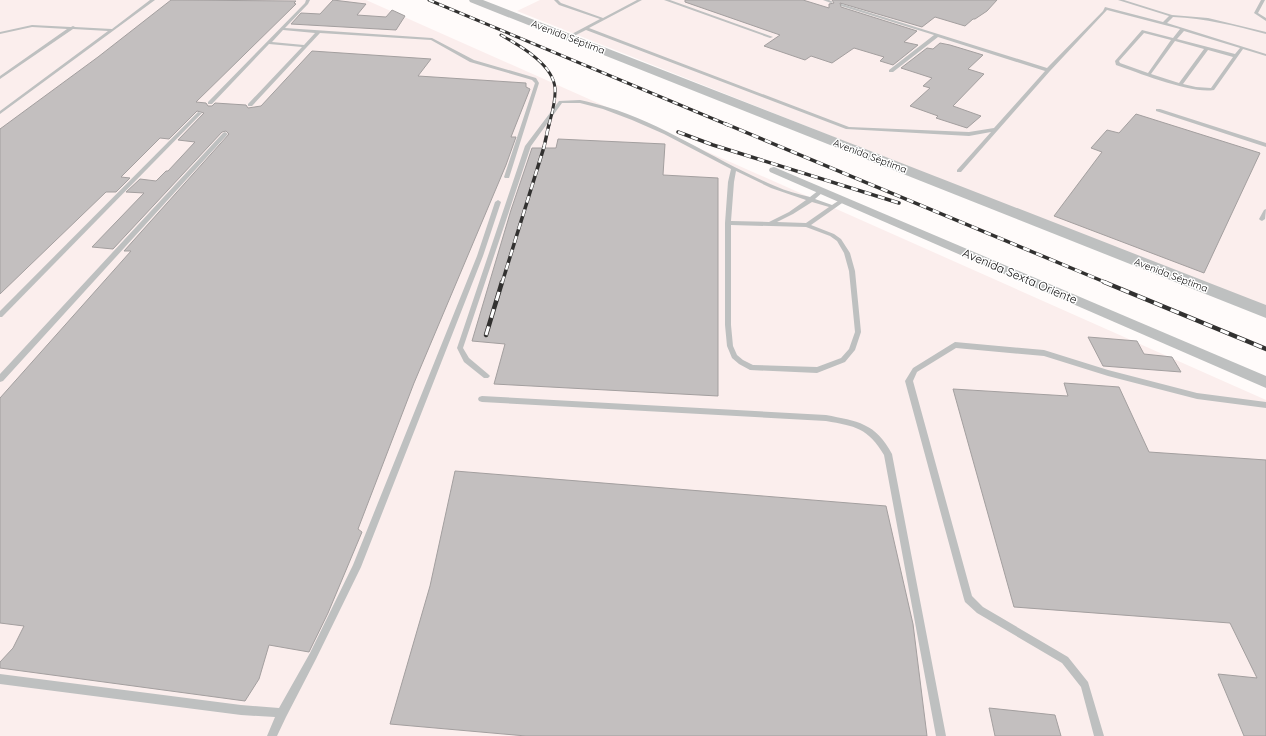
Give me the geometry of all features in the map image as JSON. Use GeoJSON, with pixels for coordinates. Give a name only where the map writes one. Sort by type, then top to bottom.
{"type":"FeatureCollection","features":[{"type":"Feature","properties":{"kind":"street","name":"Avenida Séptima"},"geometry":{"type":"LineString","coordinates":[[474,0],[1266,312]]}},
{"type":"Feature","properties":{"kind":"street","name":"Avenida Sexta Oriente"},"geometry":{"type":"LineString","coordinates":[[774,170],[817,195],[1266,382]]}},
{"type":"Feature","properties":{"kind":"lane"},"geometry":{"type":"LineString","coordinates":[[0,113],[153,0]]}},
{"type":"Feature","properties":{"kind":"lane"},"geometry":{"type":"LineString","coordinates":[[210,103],[307,3],[308,0]]}},
{"type":"Feature","properties":{"kind":"lane"},"geometry":{"type":"LineString","coordinates":[[556,0],[560,4],[602,19]]}},
{"type":"Feature","properties":{"kind":"lane"},"geometry":{"type":"LineString","coordinates":[[569,37],[640,0]]}},
{"type":"Feature","properties":{"kind":"lane"},"geometry":{"type":"LineString","coordinates":[[666,0],[771,37]]}},
{"type":"Feature","properties":{"kind":"lane"},"geometry":{"type":"LineString","coordinates":[[825,0],[831,2]]}},
{"type":"Feature","properties":{"kind":"lane"},"geometry":{"type":"LineString","coordinates":[[1120,0],[1172,16],[1200,17],[1266,33]]}},
{"type":"Feature","properties":{"kind":"lane"},"geometry":{"type":"LineString","coordinates":[[1263,0],[1256,14],[1266,20]]}},
{"type":"Feature","properties":{"kind":"lane"},"geometry":{"type":"LineString","coordinates":[[1103,3],[1106,8],[1164,23],[1266,55]]}},
{"type":"Feature","properties":{"kind":"lane"},"geometry":{"type":"LineString","coordinates":[[842,5],[1048,70]]}},
{"type":"Feature","properties":{"kind":"lane"},"geometry":{"type":"LineString","coordinates":[[959,171],[1048,70],[1105,11],[1106,8]]}},
{"type":"Feature","properties":{"kind":"lane"},"geometry":{"type":"LineString","coordinates":[[1164,23],[1172,16]]}},
{"type":"Feature","properties":{"kind":"lane"},"geometry":{"type":"LineString","coordinates":[[0,33],[32,26],[113,30]]}},
{"type":"Feature","properties":{"kind":"lane"},"geometry":{"type":"LineString","coordinates":[[0,78],[73,27]]}},
{"type":"Feature","properties":{"kind":"lane"},"geometry":{"type":"LineString","coordinates":[[585,28],[848,128],[969,134],[997,129]]}},
{"type":"Feature","properties":{"kind":"lane"},"geometry":{"type":"LineString","coordinates":[[1149,74],[1174,38],[1183,29]]}},
{"type":"Feature","properties":{"kind":"lane"},"geometry":{"type":"LineString","coordinates":[[281,30],[432,39],[472,61],[534,79],[537,83],[507,177]]}},
{"type":"Feature","properties":{"kind":"lane"},"geometry":{"type":"LineString","coordinates":[[1236,56],[1174,38],[1143,31],[1117,61],[1122,66],[1203,90],[1212,89],[1242,48]]}},
{"type":"Feature","properties":{"kind":"lane"},"geometry":{"type":"LineString","coordinates":[[250,106],[318,32]]}},
{"type":"Feature","properties":{"kind":"lane"},"geometry":{"type":"LineString","coordinates":[[1185,42],[1193,33]]}},
{"type":"Feature","properties":{"kind":"lane"},"geometry":{"type":"LineString","coordinates":[[891,72],[937,35]]}},
{"type":"Feature","properties":{"kind":"lane"},"geometry":{"type":"LineString","coordinates":[[268,43],[305,46]]}},
{"type":"Feature","properties":{"kind":"lane"},"geometry":{"type":"LineString","coordinates":[[1180,84],[1207,48]]}},
{"type":"Feature","properties":{"kind":"lane"},"geometry":{"type":"LineString","coordinates":[[486,376],[466,360],[460,348],[528,146],[561,102],[569,99],[587,101],[633,119],[773,187],[817,195]]}},
{"type":"Feature","properties":{"kind":"lane"},"geometry":{"type":"LineString","coordinates":[[1158,110],[1266,145]]}},
{"type":"Feature","properties":{"kind":"lane"},"geometry":{"type":"LineString","coordinates":[[0,316],[200,113]]}},
{"type":"Feature","properties":{"kind":"lane"},"geometry":{"type":"LineString","coordinates":[[0,379],[225,134]]}},
{"type":"Feature","properties":{"kind":"lane"},"geometry":{"type":"LineString","coordinates":[[728,223],[807,225],[832,235],[847,253],[852,271],[858,332],[852,350],[843,360],[817,370],[752,368],[734,356],[730,346],[728,325],[728,223],[731,182],[734,168]]}},
{"type":"Feature","properties":{"kind":"lane"},"geometry":{"type":"LineString","coordinates":[[769,224],[786,217],[817,195]]}},
{"type":"Feature","properties":{"kind":"lane"},"geometry":{"type":"LineString","coordinates":[[272,736],[282,713],[313,656],[357,567],[480,256],[498,202]]}},
{"type":"Feature","properties":{"kind":"lane"},"geometry":{"type":"LineString","coordinates":[[807,225],[838,203]]}},
{"type":"Feature","properties":{"kind":"lane"},"geometry":{"type":"LineString","coordinates":[[1262,219],[1266,211]]}},
{"type":"Feature","properties":{"kind":"lane"},"geometry":{"type":"LineString","coordinates":[[1099,736],[1085,685],[1065,660],[980,610],[968,598],[909,381],[915,370],[955,345],[1044,353],[1108,373],[1197,396],[1266,405]]}},
{"type":"Feature","properties":{"kind":"lane"},"geometry":{"type":"LineString","coordinates":[[482,399],[826,418],[856,424],[871,431],[888,454],[941,736]]}},
{"type":"Feature","properties":{"kind":"lane"},"geometry":{"type":"LineString","coordinates":[[0,679],[241,710],[282,713]]}},
{"type":"Feature","properties":{"kind":"shaded area"},"geometry":{"type":"Polygon","coordinates":[[[0,0],[366,0],[1266,400],[1266,736],[0,736],[0,0]]]}},
{"type":"Feature","properties":{"kind":"shaded area"},"geometry":{"type":"Polygon","coordinates":[[[540,0],[1266,0],[1266,309],[517,11],[540,0]]]}},
{"type":"Feature","properties":{"kind":"building"},"geometry":{"type":"Polygon","coordinates":[[[171,0],[296,1],[294,3],[296,4],[196,102],[206,103],[208,106],[212,106],[215,103],[246,105],[248,108],[261,106],[312,51],[431,59],[418,76],[526,83],[526,87],[530,89],[511,137],[516,137],[506,165],[414,383],[358,529],[362,532],[328,613],[309,652],[269,645],[259,679],[245,701],[0,668],[0,662],[13,648],[24,626],[0,623],[0,398],[131,251],[124,251],[229,134],[226,131],[222,132],[113,249],[92,247],[144,193],[126,192],[140,179],[156,181],[166,171],[168,171],[195,142],[178,140],[204,113],[197,111],[169,139],[160,138],[121,177],[130,178],[116,192],[106,192],[0,294],[0,129],[98,57],[171,0]]]}},
{"type":"Feature","properties":{"kind":"building"},"geometry":{"type":"Polygon","coordinates":[[[333,0],[366,4],[357,15],[386,17],[392,10],[405,16],[396,30],[291,24],[301,13],[320,14],[333,0]]]}},
{"type":"Feature","properties":{"kind":"building"},"geometry":{"type":"Polygon","coordinates":[[[685,0],[803,0],[829,8],[829,4],[834,3],[832,0],[997,0],[987,11],[973,19],[965,26],[935,17],[922,27],[840,3],[841,7],[917,31],[904,42],[918,45],[893,65],[880,61],[884,57],[854,48],[832,63],[811,56],[805,60],[764,46],[780,35],[685,2],[685,0]]]}},
{"type":"Feature","properties":{"kind":"building"},"geometry":{"type":"Polygon","coordinates":[[[940,43],[983,55],[968,69],[984,74],[953,106],[981,116],[967,128],[936,118],[938,116],[910,106],[930,88],[923,86],[932,78],[901,68],[927,48],[933,49],[940,43]]]}},
{"type":"Feature","properties":{"kind":"building"},"geometry":{"type":"Polygon","coordinates":[[[1136,114],[1260,153],[1204,273],[1054,216],[1102,152],[1091,148],[1107,130],[1119,133],[1136,114]]]}},
{"type":"Feature","properties":{"kind":"building"},"geometry":{"type":"Polygon","coordinates":[[[558,139],[665,144],[663,175],[718,178],[718,396],[494,384],[505,344],[472,341],[511,210],[532,148],[556,148],[558,139]]]}},
{"type":"Feature","properties":{"kind":"building"},"geometry":{"type":"Polygon","coordinates":[[[1088,337],[1137,341],[1144,354],[1172,357],[1181,372],[1103,366],[1088,337]]]}},
{"type":"Feature","properties":{"kind":"building"},"geometry":{"type":"Polygon","coordinates":[[[1064,383],[1119,387],[1149,452],[1266,460],[1266,736],[1244,736],[1218,674],[1257,678],[1230,623],[1014,607],[953,389],[1068,396],[1064,383]]]}},
{"type":"Feature","properties":{"kind":"building"},"geometry":{"type":"Polygon","coordinates":[[[455,471],[886,506],[913,624],[927,736],[526,736],[390,724],[430,586],[455,471]]]}},
{"type":"Feature","properties":{"kind":"building"},"geometry":{"type":"Polygon","coordinates":[[[989,708],[1055,715],[1061,736],[995,736],[989,708]]]}},
{"type":"Feature","properties":{"kind":"railway"},"geometry":{"type":"LineString","coordinates":[[429,0],[728,125]]}},
{"type":"Feature","properties":{"kind":"railway"},"geometry":{"type":"LineString","coordinates":[[501,35],[526,50],[542,64],[553,79],[555,97],[549,125]]}},
{"type":"Feature","properties":{"kind":"railway"},"geometry":{"type":"LineString","coordinates":[[502,283],[544,147],[549,124]]}},
{"type":"Feature","properties":{"kind":"railway"},"geometry":{"type":"LineString","coordinates":[[726,124],[1107,283]]}},
{"type":"Feature","properties":{"kind":"railway"},"geometry":{"type":"LineString","coordinates":[[678,132],[713,145],[899,203]]}},
{"type":"Feature","properties":{"kind":"railway"},"geometry":{"type":"LineString","coordinates":[[486,335],[502,282]]}},
{"type":"Feature","properties":{"kind":"railway"},"geometry":{"type":"LineString","coordinates":[[1104,282],[1266,349]]}}]}
